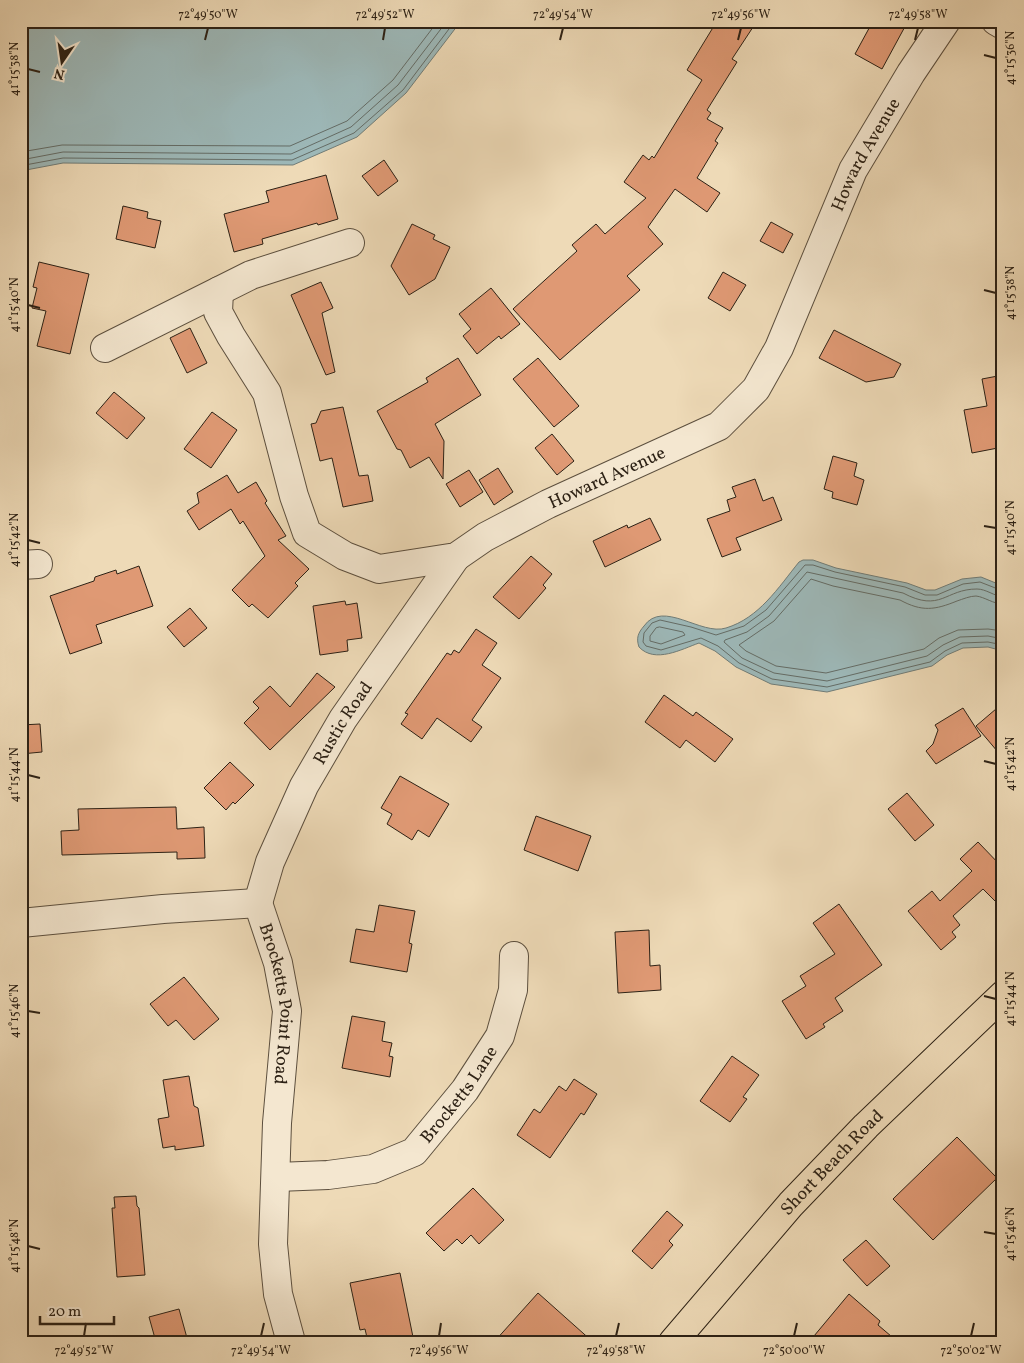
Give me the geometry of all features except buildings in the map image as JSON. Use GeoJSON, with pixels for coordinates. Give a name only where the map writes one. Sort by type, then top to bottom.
{"type":"FeatureCollection","features":[{"type":"Feature","properties":{"kind":"main road","name":"Short Beach Road"},"geometry":{"type":"LineString","coordinates":[[673,1342],[791,1204],[866,1126],[1003,995]]}},
{"type":"Feature","properties":{"kind":"street","name":"Howard Avenue"},"geometry":{"type":"LineString","coordinates":[[219,291],[218,312],[267,393],[294,496],[308,533],[345,556],[379,569],[456,558],[484,537],[548,504],[720,426],[756,389],[779,348],[853,170],[910,73],[946,21]]}},
{"type":"Feature","properties":{"kind":"street"},"geometry":{"type":"LineString","coordinates":[[996,21],[1003,25]]}},
{"type":"Feature","properties":{"kind":"street"},"geometry":{"type":"LineString","coordinates":[[105,348],[251,275],[350,243]]}},
{"type":"Feature","properties":{"kind":"street","name":"Rustic Road"},"geometry":{"type":"LineString","coordinates":[[258,903],[270,862],[304,786],[343,719],[456,558]]}},
{"type":"Feature","properties":{"kind":"street","name":"Brocketts Point Road"},"geometry":{"type":"LineString","coordinates":[[21,923],[164,909],[258,903],[278,963],[286,1011],[277,1123],[273,1244],[278,1294],[291,1342]]}},
{"type":"Feature","properties":{"kind":"street","name":"Brocketts Lane"},"geometry":{"type":"LineString","coordinates":[[276,1178],[328,1175],[374,1169],[414,1152],[465,1090],[500,1036],[514,990],[514,956]]}},
{"type":"Feature","properties":{"kind":"water"},"geometry":{"type":"Polygon","coordinates":[[[21,21],[461,21],[406,93],[357,137],[293,165],[63,163],[26,170],[21,174],[21,21]]]}},
{"type":"Feature","properties":{"kind":"water"},"geometry":{"type":"Polygon","coordinates":[[[813,560],[836,568],[907,583],[926,590],[935,590],[962,579],[981,577],[1003,586],[1003,651],[988,647],[963,648],[947,655],[932,666],[827,692],[771,684],[736,667],[715,651],[699,643],[661,655],[645,652],[639,647],[639,633],[652,619],[661,616],[672,617],[716,629],[726,628],[738,623],[758,610],[799,562],[813,560]]]}}]}
